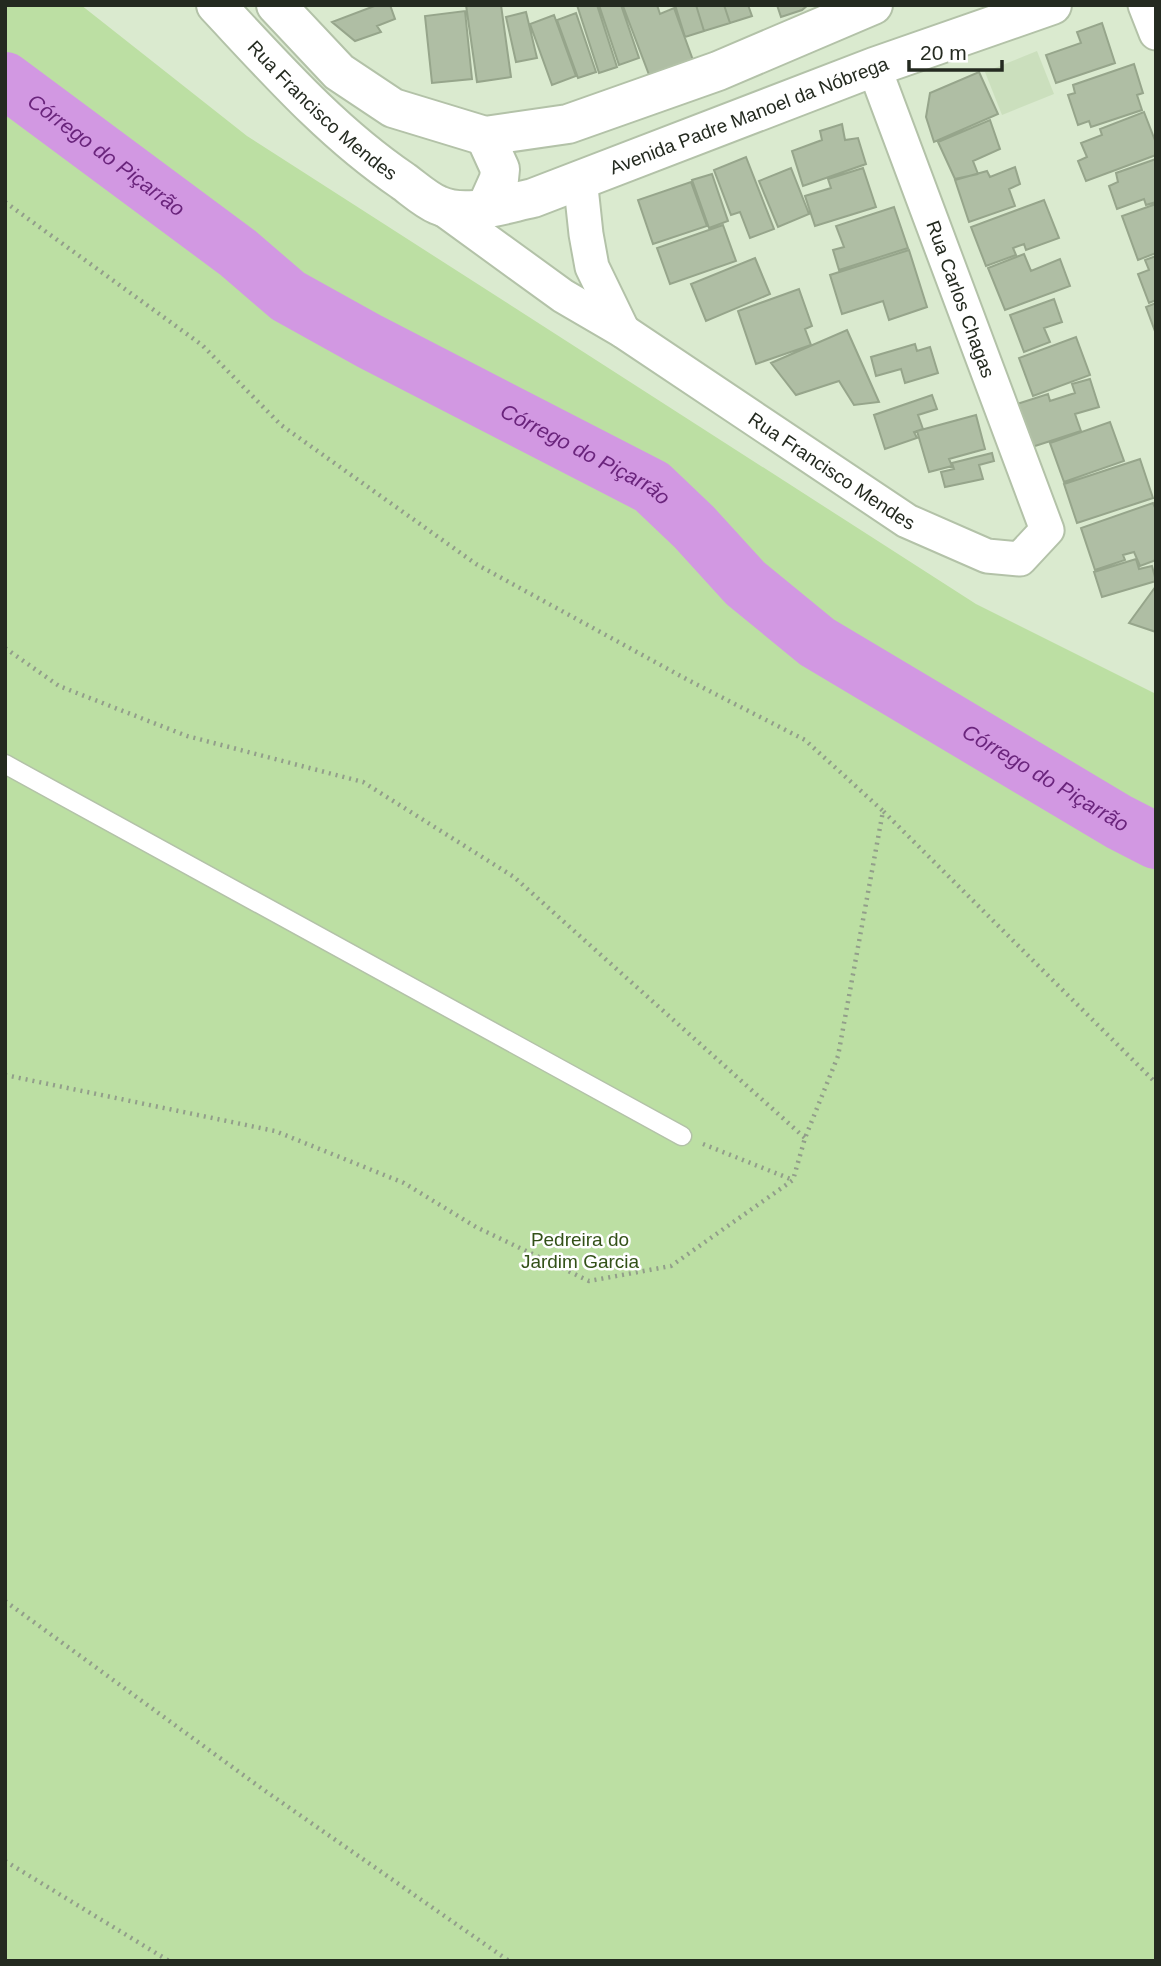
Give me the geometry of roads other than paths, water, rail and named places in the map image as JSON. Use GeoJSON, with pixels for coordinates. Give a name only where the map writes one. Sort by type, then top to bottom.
{"type":"FeatureCollection","features":[{"type":"Feature","properties":{"kind":"street","name":"Rua Francisco Mendes"},"geometry":{"type":"LineString","coordinates":[[216,5],[313,108],[378,164],[563,296],[623,331],[907,521],[987,556],[1020,559],[1047,530]]}},
{"type":"Feature","properties":{"kind":"street","name":"Rua Francisco Mendes"},"geometry":{"type":"LineString","coordinates":[[276,5],[339,72],[393,108],[485,136]]}},
{"type":"Feature","properties":{"kind":"street","name":"Avenida Padre Manoel da Nóbrega"},"geometry":{"type":"LineString","coordinates":[[486,208],[533,198],[874,67],[1052,5]]}},
{"type":"Feature","properties":{"kind":"street"},"geometry":{"type":"LineString","coordinates":[[1145,5],[1156,33]]}},
{"type":"Feature","properties":{"kind":"street"},"geometry":{"type":"LineString","coordinates":[[486,208],[499,179],[500,169],[485,136],[568,124],[718,72],[861,7]]}},
{"type":"Feature","properties":{"kind":"street","name":"Rua Carlos Chagas"},"geometry":{"type":"LineString","coordinates":[[874,67],[1047,530]]}},
{"type":"Feature","properties":{"kind":"street"},"geometry":{"type":"LineString","coordinates":[[580,178],[592,267],[623,331]]}},
{"type":"Feature","properties":{"kind":"street","name":"Rua Francisco Mendes"},"geometry":{"type":"LineString","coordinates":[[439,206],[464,210],[486,208]]}},
{"type":"Feature","properties":{"kind":"lane"},"geometry":{"type":"LineString","coordinates":[[5,764],[682,1136]]}},
{"type":"Feature","properties":{"kind":"waterway","name":"Córrego do Piçarrão"},"geometry":{"type":"LineString","coordinates":[[5,80],[238,253],[288,296],[369,341],[652,487],[694,527],[745,583],[817,642],[1119,822],[1156,841]]}},
{"type":"Feature","properties":{"kind":"park label","name":"Pedreira do Jardim Garcia"},"geometry":{"type":"Point","coordinates":[580,1250]}}]}
